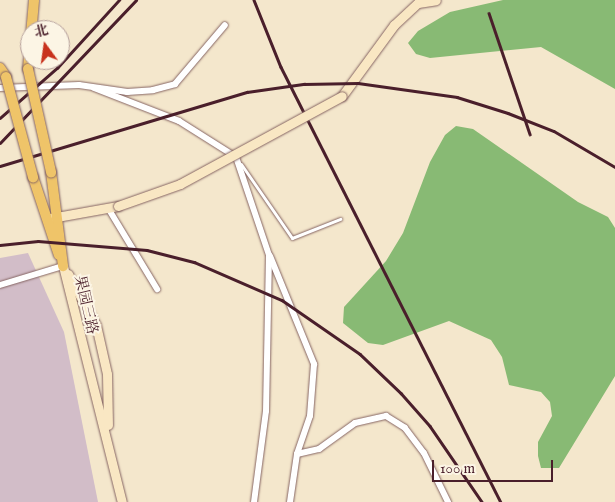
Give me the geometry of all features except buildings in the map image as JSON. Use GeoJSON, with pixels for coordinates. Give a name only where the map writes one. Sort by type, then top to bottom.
{"type":"FeatureCollection","features":[{"type":"Feature","properties":{"kind":"main road"},"geometry":{"type":"LineString","coordinates":[[34,1],[28,69],[59,216],[63,266]]}},
{"type":"Feature","properties":{"kind":"main road"},"geometry":{"type":"LineString","coordinates":[[0,68],[6,77],[33,177],[63,266]]}},
{"type":"Feature","properties":{"kind":"street"},"geometry":{"type":"LineString","coordinates":[[46,219],[118,206],[180,184],[342,96],[394,25],[418,3],[436,0]]}},
{"type":"Feature","properties":{"kind":"street"},"geometry":{"type":"LineString","coordinates":[[0,88],[94,88],[127,92],[175,84],[225,25]]}},
{"type":"Feature","properties":{"kind":"street"},"geometry":{"type":"LineString","coordinates":[[94,88],[179,121],[236,158],[269,255],[314,364],[310,416],[297,454],[290,502]]}},
{"type":"Feature","properties":{"kind":"street"},"geometry":{"type":"LineString","coordinates":[[108,208],[157,289]]}},
{"type":"Feature","properties":{"kind":"street"},"geometry":{"type":"LineString","coordinates":[[254,502],[266,410],[269,255]]}},
{"type":"Feature","properties":{"kind":"street"},"geometry":{"type":"LineString","coordinates":[[0,286],[63,266]]}},
{"type":"Feature","properties":{"kind":"street","name":"果园三路"},"geometry":{"type":"LineString","coordinates":[[63,266],[108,438],[122,502]]}},
{"type":"Feature","properties":{"kind":"street","name":"果园三路"},"geometry":{"type":"LineString","coordinates":[[63,266],[96,325],[107,374],[108,438]]}},
{"type":"Feature","properties":{"kind":"street"},"geometry":{"type":"LineString","coordinates":[[297,454],[319,449],[355,422],[386,416],[405,428],[414,440],[448,502]]}},
{"type":"Feature","properties":{"kind":"lane"},"geometry":{"type":"LineString","coordinates":[[236,158],[292,238],[340,219]]}},
{"type":"Feature","properties":{"kind":"shaded area"},"geometry":{"type":"Polygon","coordinates":[[[28,253],[64,332],[98,502],[0,502],[0,258],[28,253]]]}},
{"type":"Feature","properties":{"kind":"green space"},"geometry":{"type":"Polygon","coordinates":[[[503,0],[615,0],[615,89],[541,47],[430,58],[416,54],[408,43],[418,31],[450,12],[503,0]]]}},
{"type":"Feature","properties":{"kind":"green space"},"geometry":{"type":"Polygon","coordinates":[[[456,126],[473,129],[578,202],[608,217],[615,228],[615,376],[559,468],[541,468],[538,456],[538,442],[552,416],[550,402],[541,392],[509,385],[502,357],[491,340],[449,321],[383,345],[368,343],[343,323],[344,307],[386,261],[403,233],[430,162],[445,135],[456,126]]]}},
{"type":"Feature","properties":{"kind":"railway"},"geometry":{"type":"LineString","coordinates":[[0,118],[57,68],[119,0]]}},
{"type":"Feature","properties":{"kind":"railway"},"geometry":{"type":"LineString","coordinates":[[0,143],[136,0]]}},
{"type":"Feature","properties":{"kind":"railway"},"geometry":{"type":"LineString","coordinates":[[254,0],[281,67],[501,502]]}},
{"type":"Feature","properties":{"kind":"railway"},"geometry":{"type":"LineString","coordinates":[[489,13],[530,134]]}},
{"type":"Feature","properties":{"kind":"railway"},"geometry":{"type":"LineString","coordinates":[[0,166],[247,92],[304,84],[358,83],[457,97],[508,113],[554,131],[615,167]]}},
{"type":"Feature","properties":{"kind":"railway"},"geometry":{"type":"LineString","coordinates":[[0,245],[38,241],[147,250],[194,262],[282,300],[360,354],[401,393],[430,426],[482,502]]}}]}
